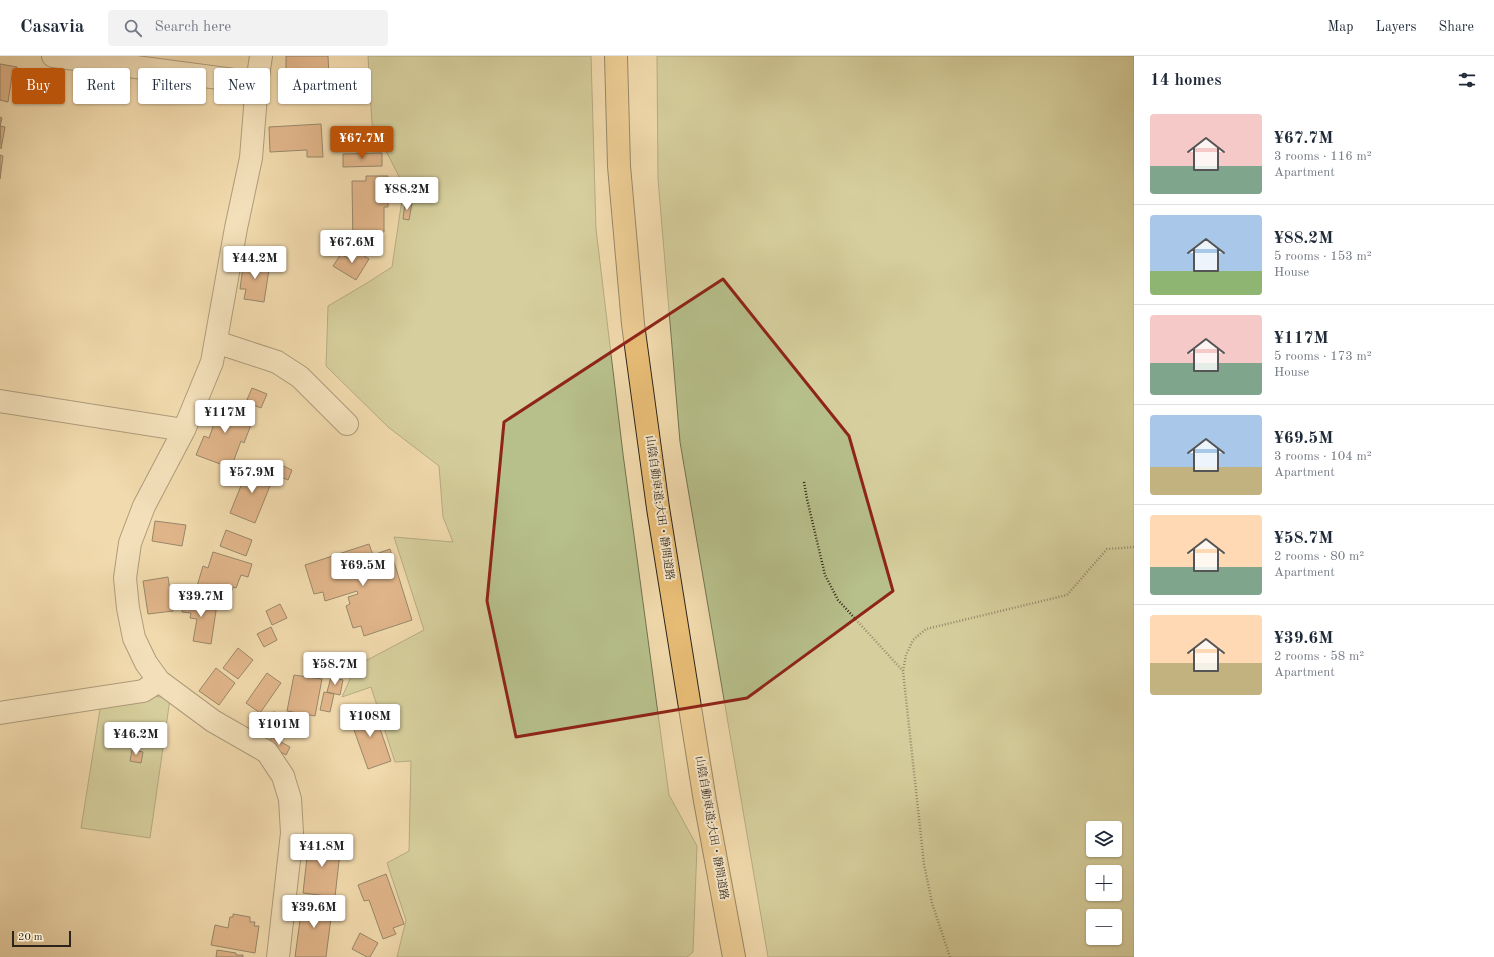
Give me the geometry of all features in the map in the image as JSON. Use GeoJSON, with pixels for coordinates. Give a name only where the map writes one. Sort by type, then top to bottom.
{"type":"FeatureCollection","features":[{"type":"Feature","properties":{"kind":"highway","name":"山陰自動車道;大田・静間道路"},"geometry":{"type":"LineString","coordinates":[[616,56],[619,166],[634,332],[659,515],[705,801],[734,957]]}},
{"type":"Feature","properties":{"kind":"street"},"geometry":{"type":"LineString","coordinates":[[52,56],[214,77]]}},
{"type":"Feature","properties":{"kind":"street"},"geometry":{"type":"LineString","coordinates":[[259,68],[261,56]]}},
{"type":"Feature","properties":{"kind":"street"},"geometry":{"type":"LineString","coordinates":[[255,104],[251,158],[236,228],[212,362],[184,430],[144,506],[130,543],[125,578],[128,608],[134,638],[146,662],[159,681],[213,721],[267,752],[283,776],[290,799],[292,833],[278,957]]}},
{"type":"Feature","properties":{"kind":"street"},"geometry":{"type":"LineString","coordinates":[[216,342],[276,362],[300,377],[347,424]]}},
{"type":"Feature","properties":{"kind":"street"},"geometry":{"type":"LineString","coordinates":[[0,401],[184,430]]}},
{"type":"Feature","properties":{"kind":"street"},"geometry":{"type":"LineString","coordinates":[[0,713],[143,691],[159,681]]}},
{"type":"Feature","properties":{"kind":"path"},"geometry":{"type":"LineString","coordinates":[[804,482],[825,575],[838,600],[903,671]]}},
{"type":"Feature","properties":{"kind":"path"},"geometry":{"type":"LineString","coordinates":[[950,957],[932,903],[924,864],[903,671],[906,655],[913,640],[926,629],[1067,595],[1107,548],[1134,547]]}},
{"type":"Feature","properties":{"kind":"highlighted area"},"geometry":{"type":"Polygon","coordinates":[[[723,279],[849,436],[893,591],[747,698],[516,737],[487,601],[504,422],[723,279]]]}},
{"type":"Feature","properties":{"kind":"green space"},"geometry":{"type":"Polygon","coordinates":[[[368,56],[591,56],[596,229],[623,454],[669,795],[697,846],[693,952],[687,957],[397,957],[406,920],[387,863],[409,851],[411,761],[395,762],[371,687],[342,697],[356,666],[424,630],[394,537],[453,542],[443,517],[439,466],[388,427],[326,366],[328,306],[392,267],[404,186],[372,124],[371,68],[369,68],[368,56]]]}},
{"type":"Feature","properties":{"kind":"green space"},"geometry":{"type":"Polygon","coordinates":[[[657,56],[1134,56],[1134,957],[768,957],[680,442],[658,179],[657,56]]]}},
{"type":"Feature","properties":{"kind":"green space"},"geometry":{"type":"Polygon","coordinates":[[[155,696],[170,699],[150,838],[81,828],[101,703],[155,696]]]}},
{"type":"Feature","properties":{"kind":"building"},"geometry":{"type":"Polygon","coordinates":[[[286,56],[328,56],[329,68],[286,68],[286,56]]]}},
{"type":"Feature","properties":{"kind":"building"},"geometry":{"type":"Polygon","coordinates":[[[0,64],[17,67],[12,68],[8,102],[0,100],[0,64]]]}},
{"type":"Feature","properties":{"kind":"building"},"geometry":{"type":"Polygon","coordinates":[[[321,124],[323,157],[307,157],[307,150],[270,152],[269,127],[321,124]]]}},
{"type":"Feature","properties":{"kind":"building"},"geometry":{"type":"Polygon","coordinates":[[[0,126],[5,127],[1,149],[0,126]]]}},
{"type":"Feature","properties":{"kind":"building"},"geometry":{"type":"Polygon","coordinates":[[[382,153],[382,166],[343,167],[343,154],[382,153]]]}},
{"type":"Feature","properties":{"kind":"building"},"geometry":{"type":"Polygon","coordinates":[[[0,155],[3,156],[0,179],[0,155]]]}},
{"type":"Feature","properties":{"kind":"building"},"geometry":{"type":"Polygon","coordinates":[[[366,176],[388,176],[388,207],[384,207],[384,232],[372,232],[372,247],[353,247],[352,181],[366,181],[366,176]]]}},
{"type":"Feature","properties":{"kind":"building"},"geometry":{"type":"Polygon","coordinates":[[[405,202],[412,203],[409,220],[403,219],[405,202]]]}},
{"type":"Feature","properties":{"kind":"building"},"geometry":{"type":"Polygon","coordinates":[[[355,250],[369,259],[356,280],[333,266],[341,254],[349,259],[355,250]]]}},
{"type":"Feature","properties":{"kind":"building"},"geometry":{"type":"Polygon","coordinates":[[[244,259],[270,263],[264,302],[244,299],[246,289],[240,289],[244,259]]]}},
{"type":"Feature","properties":{"kind":"building"},"geometry":{"type":"Polygon","coordinates":[[[252,388],[267,394],[261,408],[246,402],[252,388]]]}},
{"type":"Feature","properties":{"kind":"building"},"geometry":{"type":"Polygon","coordinates":[[[213,403],[233,410],[236,404],[250,410],[247,420],[252,422],[244,443],[241,441],[231,468],[196,455],[204,436],[209,438],[215,421],[207,417],[213,403]]]}},
{"type":"Feature","properties":{"kind":"building"},"geometry":{"type":"Polygon","coordinates":[[[281,465],[292,470],[288,480],[276,475],[281,465]]]}},
{"type":"Feature","properties":{"kind":"building"},"geometry":{"type":"Polygon","coordinates":[[[249,466],[274,476],[255,523],[230,513],[249,466]]]}},
{"type":"Feature","properties":{"kind":"building"},"geometry":{"type":"Polygon","coordinates":[[[155,521],[186,525],[182,546],[152,541],[155,521]]]}},
{"type":"Feature","properties":{"kind":"building"},"geometry":{"type":"Polygon","coordinates":[[[226,530],[252,540],[246,556],[220,546],[226,530]]]}},
{"type":"Feature","properties":{"kind":"building"},"geometry":{"type":"Polygon","coordinates":[[[369,544],[373,555],[390,549],[412,620],[364,636],[361,626],[353,628],[346,606],[350,604],[348,597],[358,594],[357,591],[325,601],[323,592],[314,594],[305,565],[369,544]]]}},
{"type":"Feature","properties":{"kind":"building"},"geometry":{"type":"Polygon","coordinates":[[[213,552],[252,564],[248,577],[241,575],[236,588],[233,587],[228,604],[195,593],[203,566],[208,568],[213,552]]]}},
{"type":"Feature","properties":{"kind":"building"},"geometry":{"type":"Polygon","coordinates":[[[168,577],[173,611],[148,614],[143,581],[168,577]]]}},
{"type":"Feature","properties":{"kind":"building"},"geometry":{"type":"Polygon","coordinates":[[[184,597],[200,599],[199,602],[217,604],[211,644],[193,641],[197,619],[190,618],[191,613],[182,612],[184,597]]]}},
{"type":"Feature","properties":{"kind":"building"},"geometry":{"type":"Polygon","coordinates":[[[280,604],[287,618],[272,625],[266,611],[280,604]]]}},
{"type":"Feature","properties":{"kind":"building"},"geometry":{"type":"Polygon","coordinates":[[[271,627],[277,640],[264,647],[257,634],[271,627]]]}},
{"type":"Feature","properties":{"kind":"building"},"geometry":{"type":"Polygon","coordinates":[[[238,648],[253,660],[238,679],[223,668],[238,648]]]}},
{"type":"Feature","properties":{"kind":"building"},"geometry":{"type":"Polygon","coordinates":[[[216,668],[235,683],[219,705],[199,691],[216,668]]]}},
{"type":"Feature","properties":{"kind":"building"},"geometry":{"type":"Polygon","coordinates":[[[267,673],[281,683],[260,713],[246,703],[267,673]]]}},
{"type":"Feature","properties":{"kind":"building"},"geometry":{"type":"Polygon","coordinates":[[[294,675],[322,679],[315,716],[287,711],[294,675]]]}},
{"type":"Feature","properties":{"kind":"building"},"geometry":{"type":"Polygon","coordinates":[[[331,677],[343,680],[340,695],[327,692],[331,677]]]}},
{"type":"Feature","properties":{"kind":"building"},"geometry":{"type":"Polygon","coordinates":[[[324,692],[334,694],[330,712],[320,710],[324,692]]]}},
{"type":"Feature","properties":{"kind":"building"},"geometry":{"type":"Polygon","coordinates":[[[373,708],[391,761],[368,769],[349,716],[373,708]]]}},
{"type":"Feature","properties":{"kind":"building"},"geometry":{"type":"Polygon","coordinates":[[[273,712],[295,715],[294,726],[284,724],[283,729],[271,728],[273,712]]]}},
{"type":"Feature","properties":{"kind":"building"},"geometry":{"type":"Polygon","coordinates":[[[272,737],[290,747],[286,755],[267,744],[272,737]]]}},
{"type":"Feature","properties":{"kind":"building"},"geometry":{"type":"Polygon","coordinates":[[[132,750],[143,752],[141,763],[130,761],[132,750]]]}},
{"type":"Feature","properties":{"kind":"building"},"geometry":{"type":"Polygon","coordinates":[[[309,839],[341,843],[335,897],[303,893],[309,839]]]}},
{"type":"Feature","properties":{"kind":"building"},"geometry":{"type":"Polygon","coordinates":[[[386,874],[404,924],[393,928],[396,934],[383,939],[369,900],[364,901],[358,885],[386,874]]]}},
{"type":"Feature","properties":{"kind":"building"},"geometry":{"type":"Polygon","coordinates":[[[303,898],[333,902],[326,957],[295,957],[303,898]]]}},
{"type":"Feature","properties":{"kind":"building"},"geometry":{"type":"Polygon","coordinates":[[[233,914],[250,917],[250,922],[255,922],[254,926],[259,926],[255,953],[211,945],[215,925],[228,928],[230,917],[233,917],[233,914]]]}},
{"type":"Feature","properties":{"kind":"building"},"geometry":{"type":"Polygon","coordinates":[[[360,933],[378,943],[370,957],[367,957],[352,949],[360,933]]]}},
{"type":"Feature","properties":{"kind":"building"},"geometry":{"type":"Polygon","coordinates":[[[217,950],[236,953],[236,955],[243,955],[243,957],[216,957],[217,950]]]}}]}
